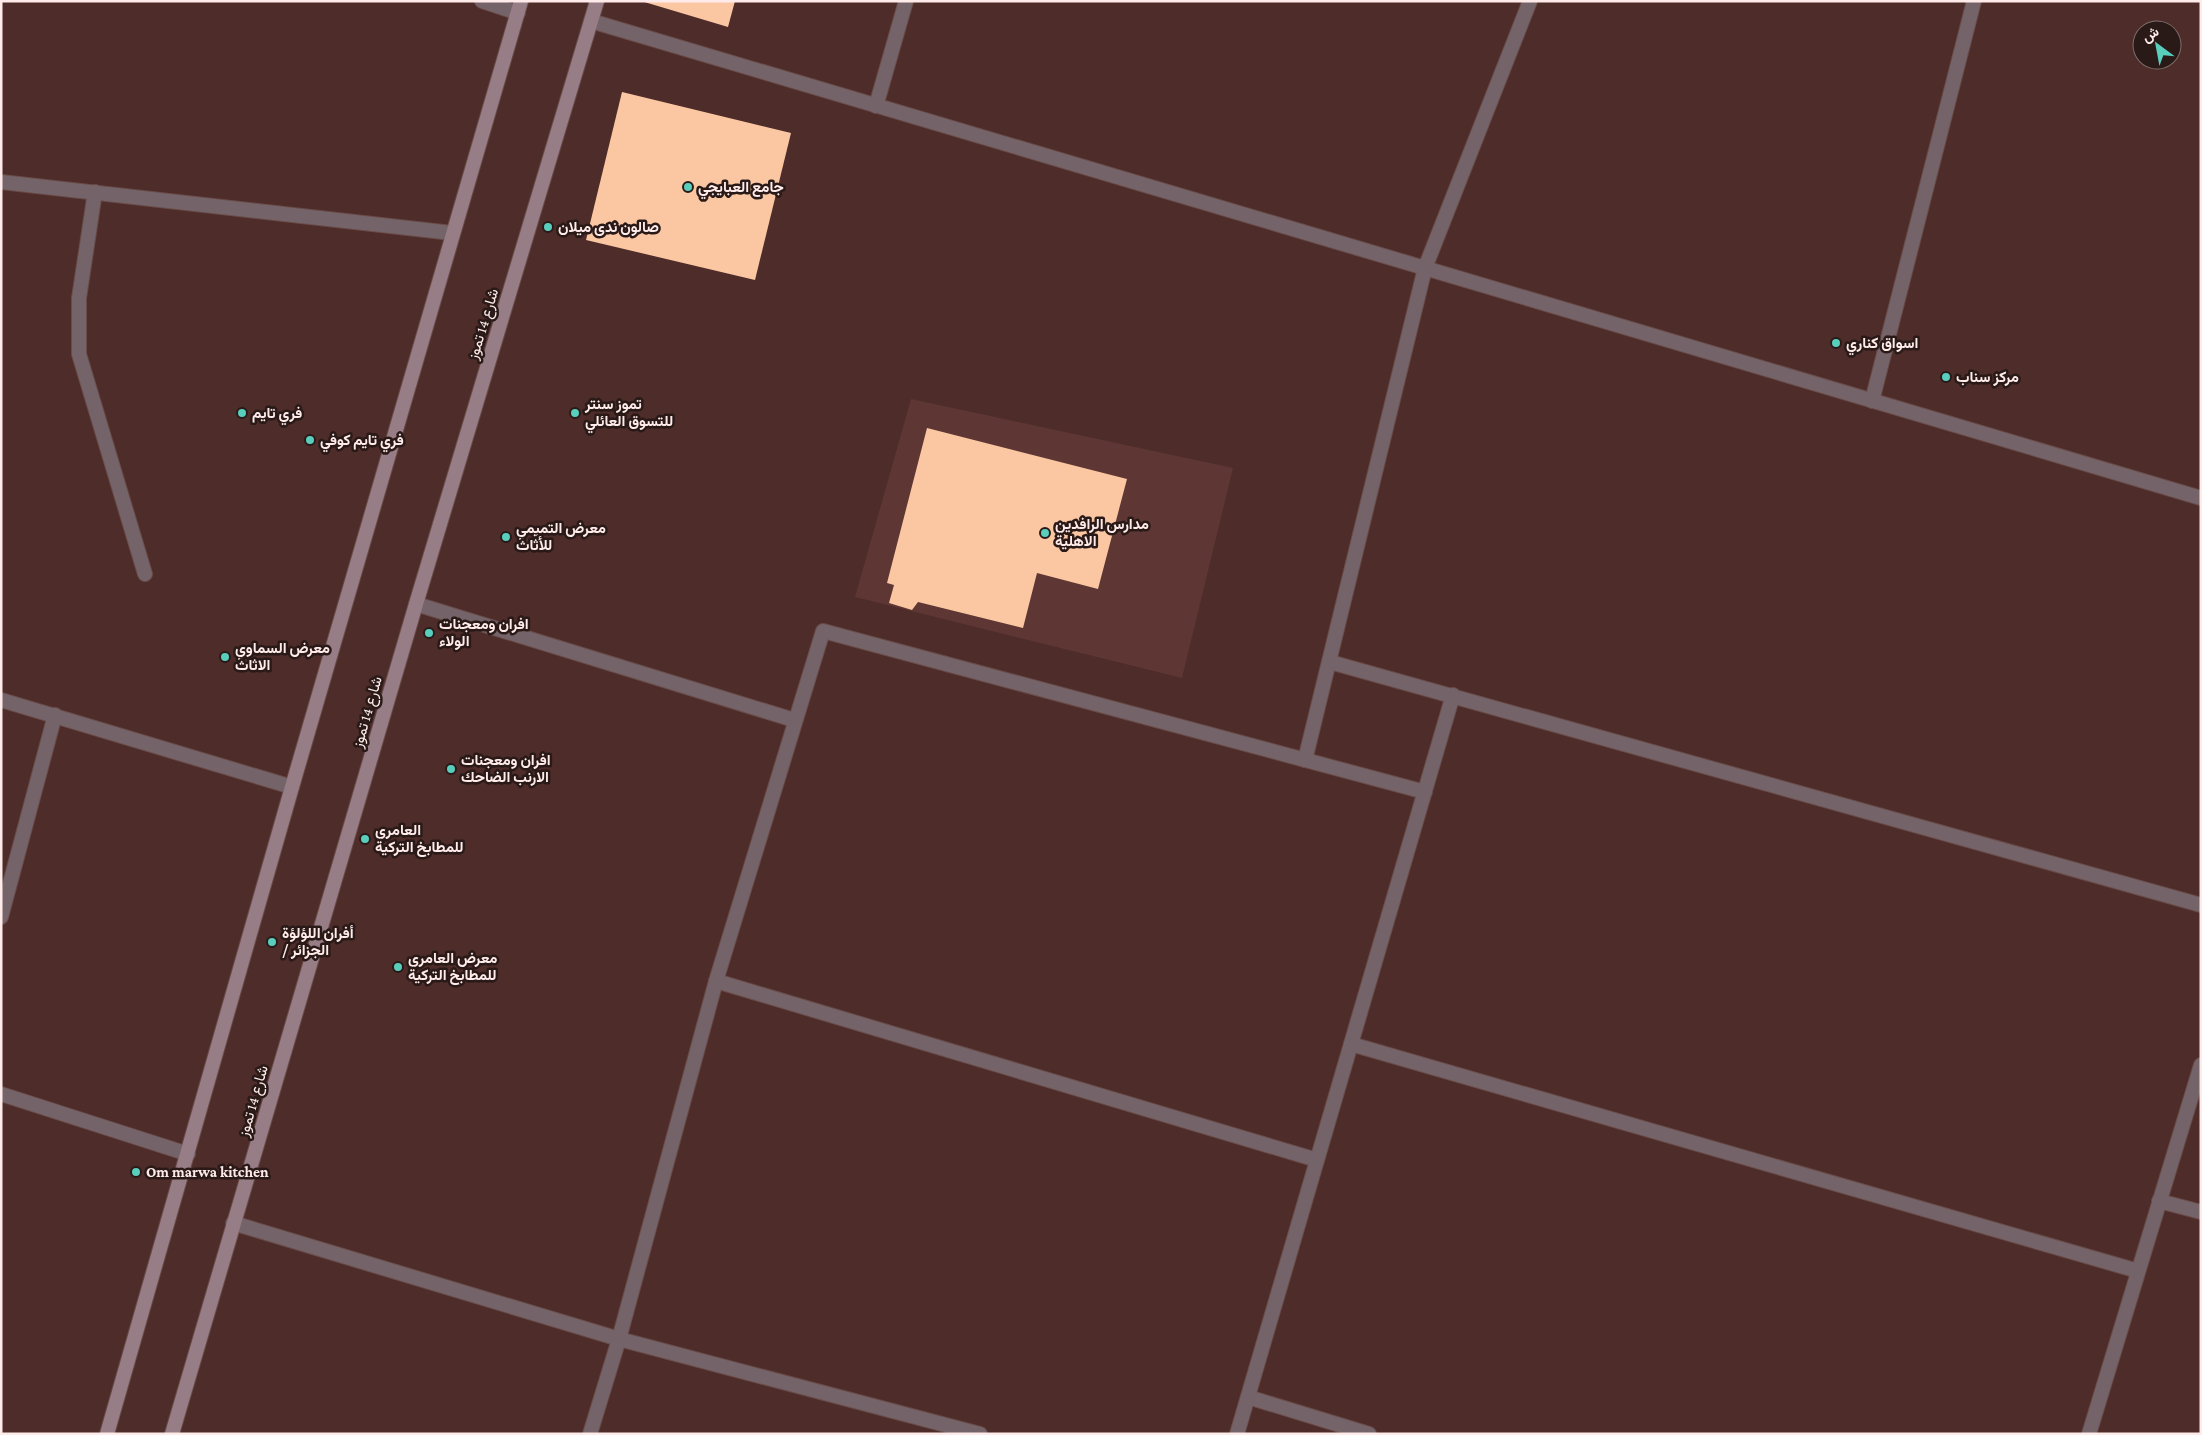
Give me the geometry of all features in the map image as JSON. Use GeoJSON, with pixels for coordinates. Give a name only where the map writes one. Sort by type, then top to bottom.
{"type":"FeatureCollection","features":[{"type":"Feature","properties":{"kind":"main road","name":"شارع 14 تموز"},"geometry":{"type":"LineString","coordinates":[[172,1434],[416,604],[597,1]]}},
{"type":"Feature","properties":{"kind":"main road"},"geometry":{"type":"LineString","coordinates":[[107,1434],[292,787],[519,7]]}},
{"type":"Feature","properties":{"kind":"street"},"geometry":{"type":"LineString","coordinates":[[482,1],[519,7]]}},
{"type":"Feature","properties":{"kind":"street"},"geometry":{"type":"LineString","coordinates":[[876,106],[906,1]]}},
{"type":"Feature","properties":{"kind":"street"},"geometry":{"type":"LineString","coordinates":[[1305,760],[1425,268],[1530,1]]}},
{"type":"Feature","properties":{"kind":"street"},"geometry":{"type":"LineString","coordinates":[[1872,401],[1974,1]]}},
{"type":"Feature","properties":{"kind":"street"},"geometry":{"type":"LineString","coordinates":[[591,21],[2201,498]]}},
{"type":"Feature","properties":{"kind":"street"},"geometry":{"type":"LineString","coordinates":[[1,182],[452,233]]}},
{"type":"Feature","properties":{"kind":"street"},"geometry":{"type":"LineString","coordinates":[[94,192],[79,298],[79,354],[145,574]]}},
{"type":"Feature","properties":{"kind":"street"},"geometry":{"type":"LineString","coordinates":[[416,604],[794,720]]}},
{"type":"Feature","properties":{"kind":"street"},"geometry":{"type":"LineString","coordinates":[[590,1434],[619,1339],[716,981],[822,631],[1425,792]]}},
{"type":"Feature","properties":{"kind":"street"},"geometry":{"type":"LineString","coordinates":[[1330,662],[2201,905]]}},
{"type":"Feature","properties":{"kind":"street"},"geometry":{"type":"LineString","coordinates":[[1237,1434],[1453,695]]}},
{"type":"Feature","properties":{"kind":"street"},"geometry":{"type":"LineString","coordinates":[[1,700],[292,787]]}},
{"type":"Feature","properties":{"kind":"street"},"geometry":{"type":"LineString","coordinates":[[1,918],[55,715]]}},
{"type":"Feature","properties":{"kind":"street"},"geometry":{"type":"LineString","coordinates":[[716,981],[1317,1160]]}},
{"type":"Feature","properties":{"kind":"street"},"geometry":{"type":"LineString","coordinates":[[1351,1044],[2138,1271]]}},
{"type":"Feature","properties":{"kind":"street"},"geometry":{"type":"LineString","coordinates":[[2089,1434],[2201,1065]]}},
{"type":"Feature","properties":{"kind":"street"},"geometry":{"type":"LineString","coordinates":[[1,1094],[188,1154]]}},
{"type":"Feature","properties":{"kind":"street"},"geometry":{"type":"LineString","coordinates":[[2159,1201],[2201,1212]]}},
{"type":"Feature","properties":{"kind":"street"},"geometry":{"type":"LineString","coordinates":[[233,1223],[619,1339],[980,1434]]}},
{"type":"Feature","properties":{"kind":"street"},"geometry":{"type":"LineString","coordinates":[[1248,1397],[1369,1434]]}},
{"type":"Feature","properties":{"kind":"shaded area","name":"مدارس الرافدين اﻻهلية"},"geometry":{"type":"Polygon","coordinates":[[[911,399],[1233,468],[1182,678],[855,597],[911,399]]]}},
{"type":"Feature","properties":{"kind":"building"},"geometry":{"type":"Polygon","coordinates":[[[641,1],[735,1],[728,27],[641,1]]]}},
{"type":"Feature","properties":{"kind":"building","name":"جامع العبايجي"},"geometry":{"type":"Polygon","coordinates":[[[622,92],[791,133],[755,280],[586,240],[622,92]]]}},
{"type":"Feature","properties":{"kind":"building"},"geometry":{"type":"Polygon","coordinates":[[[927,428],[1127,479],[1098,589],[1037,573],[1023,628],[918,602],[912,610],[889,603],[894,585],[887,583],[927,428]]]}},
{"type":"Feature","properties":{"kind":"place","name":"جامع العبايجي"},"geometry":{"type":"Point","coordinates":[688,187]}},
{"type":"Feature","properties":{"kind":"place","name":"صالون ندى ميلان"},"geometry":{"type":"Point","coordinates":[548,227]}},
{"type":"Feature","properties":{"kind":"place","name":"اسواق كناري"},"geometry":{"type":"Point","coordinates":[1836,343]}},
{"type":"Feature","properties":{"kind":"place","name":"مركز سناب"},"geometry":{"type":"Point","coordinates":[1946,377]}},
{"type":"Feature","properties":{"kind":"place","name":"فري تايم"},"geometry":{"type":"Point","coordinates":[242,413]}},
{"type":"Feature","properties":{"kind":"place","name":"تموز سنتر للتسوق العائلي"},"geometry":{"type":"Point","coordinates":[575,413]}},
{"type":"Feature","properties":{"kind":"place","name":"فري تايم كوفي"},"geometry":{"type":"Point","coordinates":[310,440]}},
{"type":"Feature","properties":{"kind":"place","name":"مدارس الرافدين اﻻهلية"},"geometry":{"type":"Point","coordinates":[1045,533]}},
{"type":"Feature","properties":{"kind":"place","name":"معرض التميمي للأثاث"},"geometry":{"type":"Point","coordinates":[506,537]}},
{"type":"Feature","properties":{"kind":"place","name":"افران ومعجنات الولاء"},"geometry":{"type":"Point","coordinates":[429,633]}},
{"type":"Feature","properties":{"kind":"place","name":"معرض السماوي الاثاث"},"geometry":{"type":"Point","coordinates":[225,657]}},
{"type":"Feature","properties":{"kind":"place","name":"افران ومعجنات الارنب الضاحك"},"geometry":{"type":"Point","coordinates":[451,769]}},
{"type":"Feature","properties":{"kind":"place","name":"العامري للمطابخ التركية"},"geometry":{"type":"Point","coordinates":[365,839]}},
{"type":"Feature","properties":{"kind":"place","name":"أفران اللؤلؤة / الجزائر"},"geometry":{"type":"Point","coordinates":[272,942]}},
{"type":"Feature","properties":{"kind":"place","name":"معرض العامري للمطابخ التركية"},"geometry":{"type":"Point","coordinates":[398,967]}},
{"type":"Feature","properties":{"kind":"place","name":"Om marwa kitchen"},"geometry":{"type":"Point","coordinates":[136,1172]}}]}
